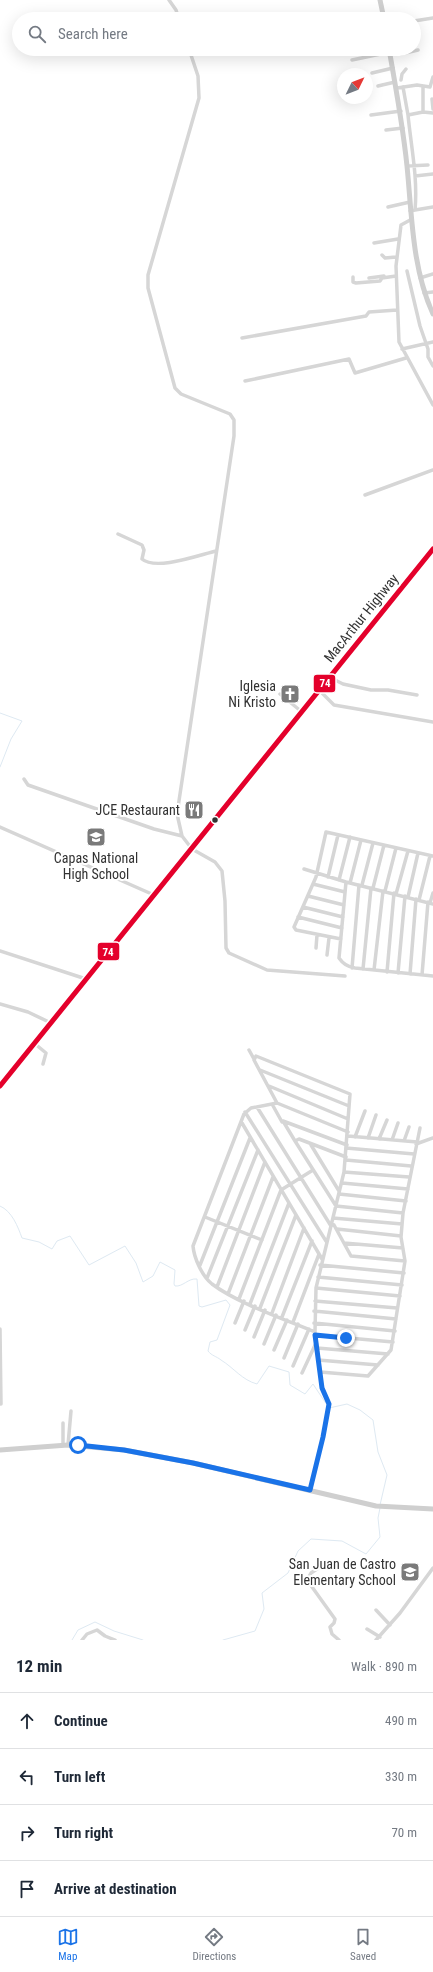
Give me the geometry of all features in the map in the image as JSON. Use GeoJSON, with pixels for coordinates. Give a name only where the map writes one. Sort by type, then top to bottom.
{"type":"FeatureCollection","features":[{"type":"Feature","properties":{"kind":"highway","name":"MacArthur Highway"},"geometry":{"type":"LineString","coordinates":[[1,1082],[51,1023],[433,549]]}},
{"type":"Feature","properties":{"kind":"highway"},"geometry":{"type":"LineString","coordinates":[[59,1013],[62,1003],[91,968],[101,960]]}},
{"type":"Feature","properties":{"kind":"street"},"geometry":{"type":"LineString","coordinates":[[169,0],[177,12]]}},
{"type":"Feature","properties":{"kind":"street"},"geometry":{"type":"LineString","coordinates":[[380,0],[383,12]]}},
{"type":"Feature","properties":{"kind":"street"},"geometry":{"type":"LineString","coordinates":[[421,20],[433,18]]}},
{"type":"Feature","properties":{"kind":"street"},"geometry":{"type":"LineString","coordinates":[[191,56],[198,76],[200,93],[150,267],[148,282],[167,363],[177,391],[181,394],[227,412],[234,420],[234,436],[177,814],[182,836],[192,849],[215,862],[222,871],[225,895],[226,948],[229,953],[267,970],[345,976]]}},
{"type":"Feature","properties":{"kind":"street"},"geometry":{"type":"LineString","coordinates":[[352,60],[368,56]]}},
{"type":"Feature","properties":{"kind":"street"},"geometry":{"type":"LineString","coordinates":[[392,56],[393,68],[405,98],[408,115],[407,166],[410,202],[413,210]]}},
{"type":"Feature","properties":{"kind":"street"},"geometry":{"type":"LineString","coordinates":[[373,73],[393,68]]}},
{"type":"Feature","properties":{"kind":"street"},"geometry":{"type":"LineString","coordinates":[[378,86],[397,81],[406,68]]}},
{"type":"Feature","properties":{"kind":"street"},"geometry":{"type":"LineString","coordinates":[[400,88],[423,86],[430,87],[433,77]]}},
{"type":"Feature","properties":{"kind":"street"},"geometry":{"type":"LineString","coordinates":[[423,86],[423,112]]}},
{"type":"Feature","properties":{"kind":"street"},"geometry":{"type":"LineString","coordinates":[[400,88],[398,99],[403,128],[415,166],[412,219],[420,278],[424,294],[433,314]]}},
{"type":"Feature","properties":{"kind":"street"},"geometry":{"type":"LineString","coordinates":[[398,99],[405,98]]}},
{"type":"Feature","properties":{"kind":"street"},"geometry":{"type":"LineString","coordinates":[[432,98],[433,109]]}},
{"type":"Feature","properties":{"kind":"street"},"geometry":{"type":"LineString","coordinates":[[371,115],[401,111]]}},
{"type":"Feature","properties":{"kind":"street"},"geometry":{"type":"LineString","coordinates":[[408,115],[423,112],[433,113]]}},
{"type":"Feature","properties":{"kind":"street"},"geometry":{"type":"LineString","coordinates":[[386,130],[403,128]]}},
{"type":"Feature","properties":{"kind":"street"},"geometry":{"type":"LineString","coordinates":[[407,166],[428,165]]}},
{"type":"Feature","properties":{"kind":"street"},"geometry":{"type":"LineString","coordinates":[[415,176],[433,174]]}},
{"type":"Feature","properties":{"kind":"street"},"geometry":{"type":"LineString","coordinates":[[388,207],[410,202]]}},
{"type":"Feature","properties":{"kind":"street"},"geometry":{"type":"LineString","coordinates":[[413,210],[433,207]]}},
{"type":"Feature","properties":{"kind":"street"},"geometry":{"type":"LineString","coordinates":[[412,219],[402,223],[396,257],[398,339],[406,358],[433,405]]}},
{"type":"Feature","properties":{"kind":"street"},"geometry":{"type":"LineString","coordinates":[[374,243],[398,240]]}},
{"type":"Feature","properties":{"kind":"street"},"geometry":{"type":"LineString","coordinates":[[382,255],[384,258],[396,257]]}},
{"type":"Feature","properties":{"kind":"street"},"geometry":{"type":"LineString","coordinates":[[407,271],[420,326],[428,351],[428,357],[433,366]]}},
{"type":"Feature","properties":{"kind":"street"},"geometry":{"type":"LineString","coordinates":[[420,278],[433,274]]}},
{"type":"Feature","properties":{"kind":"street"},"geometry":{"type":"LineString","coordinates":[[353,277],[353,282],[356,283],[380,281],[383,278],[396,276]]}},
{"type":"Feature","properties":{"kind":"street"},"geometry":{"type":"LineString","coordinates":[[369,278],[396,276]]}},
{"type":"Feature","properties":{"kind":"street"},"geometry":{"type":"LineString","coordinates":[[424,294],[433,292]]}},
{"type":"Feature","properties":{"kind":"street"},"geometry":{"type":"LineString","coordinates":[[242,338],[366,316],[369,312],[397,310]]}},
{"type":"Feature","properties":{"kind":"street"},"geometry":{"type":"LineString","coordinates":[[402,349],[433,342]]}},
{"type":"Feature","properties":{"kind":"street"},"geometry":{"type":"LineString","coordinates":[[245,380],[349,359],[355,373],[406,358]]}},
{"type":"Feature","properties":{"kind":"street"},"geometry":{"type":"LineString","coordinates":[[365,495],[433,470]]}},
{"type":"Feature","properties":{"kind":"street"},"geometry":{"type":"LineString","coordinates":[[118,534],[142,545],[144,550],[142,559],[154,563],[177,561],[216,551]]}},
{"type":"Feature","properties":{"kind":"street"},"geometry":{"type":"LineString","coordinates":[[329,677],[344,684],[371,690],[388,690],[417,695]]}},
{"type":"Feature","properties":{"kind":"street"},"geometry":{"type":"LineString","coordinates":[[319,690],[334,706],[433,722]]}},
{"type":"Feature","properties":{"kind":"street"},"geometry":{"type":"LineString","coordinates":[[280,694],[302,712]]}},
{"type":"Feature","properties":{"kind":"street"},"geometry":{"type":"LineString","coordinates":[[24,779],[28,785],[154,829],[182,836]]}},
{"type":"Feature","properties":{"kind":"street"},"geometry":{"type":"LineString","coordinates":[[0,827],[154,894]]}},
{"type":"Feature","properties":{"kind":"street"},"geometry":{"type":"LineString","coordinates":[[340,940],[294,928],[317,873],[326,832],[432,856],[418,900],[410,974]]}},
{"type":"Feature","properties":{"kind":"street"},"geometry":{"type":"LineString","coordinates":[[328,876],[338,835]]}},
{"type":"Feature","properties":{"kind":"street"},"geometry":{"type":"LineString","coordinates":[[339,880],[350,838]]}},
{"type":"Feature","properties":{"kind":"street"},"geometry":{"type":"LineString","coordinates":[[361,840],[345,892],[339,958],[344,964],[352,968],[433,976]]}},
{"type":"Feature","properties":{"kind":"street"},"geometry":{"type":"LineString","coordinates":[[352,968],[360,885],[373,843]]}},
{"type":"Feature","properties":{"kind":"street"},"geometry":{"type":"LineString","coordinates":[[363,969],[372,888],[384,845]]}},
{"type":"Feature","properties":{"kind":"street"},"geometry":{"type":"LineString","coordinates":[[374,970],[384,891],[396,848]]}},
{"type":"Feature","properties":{"kind":"street"},"geometry":{"type":"LineString","coordinates":[[387,972],[395,894],[408,850]]}},
{"type":"Feature","properties":{"kind":"street"},"geometry":{"type":"LineString","coordinates":[[398,973],[406,897],[418,853]]}},
{"type":"Feature","properties":{"kind":"street"},"geometry":{"type":"LineString","coordinates":[[304,869],[348,883],[431,903]]}},
{"type":"Feature","properties":{"kind":"street"},"geometry":{"type":"LineString","coordinates":[[313,884],[345,892]]}},
{"type":"Feature","properties":{"kind":"street"},"geometry":{"type":"LineString","coordinates":[[422,975],[433,893]]}},
{"type":"Feature","properties":{"kind":"street"},"geometry":{"type":"LineString","coordinates":[[308,896],[344,905]]}},
{"type":"Feature","properties":{"kind":"street"},"geometry":{"type":"LineString","coordinates":[[303,907],[343,917]]}},
{"type":"Feature","properties":{"kind":"street"},"geometry":{"type":"LineString","coordinates":[[298,917],[342,928]]}},
{"type":"Feature","properties":{"kind":"street"},"geometry":{"type":"LineString","coordinates":[[316,948],[317,935]]}},
{"type":"Feature","properties":{"kind":"street"},"geometry":{"type":"LineString","coordinates":[[327,955],[329,938]]}},
{"type":"Feature","properties":{"kind":"street"},"geometry":{"type":"LineString","coordinates":[[0,951],[83,978]]}},
{"type":"Feature","properties":{"kind":"street"},"geometry":{"type":"LineString","coordinates":[[0,1004],[28,1012],[51,1023]]}},
{"type":"Feature","properties":{"kind":"street"},"geometry":{"type":"LineString","coordinates":[[34,1043],[46,1053],[43,1064]]}},
{"type":"Feature","properties":{"kind":"street"},"geometry":{"type":"LineString","coordinates":[[249,1050],[277,1103]]}},
{"type":"Feature","properties":{"kind":"street"},"geometry":{"type":"LineString","coordinates":[[254,1059],[258,1056],[350,1094]]}},
{"type":"Feature","properties":{"kind":"street"},"geometry":{"type":"LineString","coordinates":[[260,1070],[349,1106]]}},
{"type":"Feature","properties":{"kind":"street"},"geometry":{"type":"LineString","coordinates":[[269,1086],[348,1119]]}},
{"type":"Feature","properties":{"kind":"street"},"geometry":{"type":"LineString","coordinates":[[310,1490],[328,1416],[329,1404],[322,1388],[316,1346],[314,1311],[316,1288],[320,1265],[344,1172],[348,1134],[350,1088]]}},
{"type":"Feature","properties":{"kind":"street"},"geometry":{"type":"LineString","coordinates":[[392,1342],[315,1333],[298,1324],[228,1294],[207,1278],[195,1255],[194,1246],[246,1112],[249,1108],[277,1103],[355,1137],[404,1140],[417,1143],[433,1138]]}},
{"type":"Feature","properties":{"kind":"street"},"geometry":{"type":"LineString","coordinates":[[272,1104],[336,1206]]}},
{"type":"Feature","properties":{"kind":"street"},"geometry":{"type":"LineString","coordinates":[[257,1107],[331,1225],[337,1229],[401,1236]]}},
{"type":"Feature","properties":{"kind":"street"},"geometry":{"type":"LineString","coordinates":[[355,1137],[365,1111]]}},
{"type":"Feature","properties":{"kind":"street"},"geometry":{"type":"LineString","coordinates":[[246,1112],[326,1241]]}},
{"type":"Feature","properties":{"kind":"street"},"geometry":{"type":"LineString","coordinates":[[368,1138],[376,1115]]}},
{"type":"Feature","properties":{"kind":"street"},"geometry":{"type":"LineString","coordinates":[[379,1139],[387,1120]]}},
{"type":"Feature","properties":{"kind":"street"},"geometry":{"type":"LineString","coordinates":[[282,1122],[286,1121],[347,1147],[414,1154]]}},
{"type":"Feature","properties":{"kind":"street"},"geometry":{"type":"LineString","coordinates":[[242,1123],[322,1259]]}},
{"type":"Feature","properties":{"kind":"street"},"geometry":{"type":"LineString","coordinates":[[392,1140],[398,1123]]}},
{"type":"Feature","properties":{"kind":"street"},"geometry":{"type":"LineString","coordinates":[[404,1140],[409,1127]]}},
{"type":"Feature","properties":{"kind":"street"},"geometry":{"type":"LineString","coordinates":[[320,1372],[365,1376],[370,1375],[391,1350],[404,1273],[405,1261],[401,1236],[403,1212],[411,1166],[420,1128]]}},
{"type":"Feature","properties":{"kind":"street"},"geometry":{"type":"LineString","coordinates":[[200,1265],[250,1138]]}},
{"type":"Feature","properties":{"kind":"street"},"geometry":{"type":"LineString","coordinates":[[295,1140],[298,1139],[346,1159],[411,1166]]}},
{"type":"Feature","properties":{"kind":"street"},"geometry":{"type":"LineString","coordinates":[[310,1144],[339,1193]]}},
{"type":"Feature","properties":{"kind":"street"},"geometry":{"type":"LineString","coordinates":[[207,1278],[258,1150]]}},
{"type":"Feature","properties":{"kind":"street"},"geometry":{"type":"LineString","coordinates":[[217,1287],[265,1162]]}},
{"type":"Feature","properties":{"kind":"street"},"geometry":{"type":"LineString","coordinates":[[239,1299],[281,1190],[313,1170]]}},
{"type":"Feature","properties":{"kind":"street"},"geometry":{"type":"LineString","coordinates":[[344,1172],[409,1177]]}},
{"type":"Feature","properties":{"kind":"street"},"geometry":{"type":"LineString","coordinates":[[228,1294],[273,1177]]}},
{"type":"Feature","properties":{"kind":"street"},"geometry":{"type":"LineString","coordinates":[[342,1183],[408,1189]]}},
{"type":"Feature","properties":{"kind":"street"},"geometry":{"type":"LineString","coordinates":[[339,1193],[406,1201]]}},
{"type":"Feature","properties":{"kind":"street"},"geometry":{"type":"LineString","coordinates":[[250,1304],[289,1203]]}},
{"type":"Feature","properties":{"kind":"street"},"geometry":{"type":"LineString","coordinates":[[336,1206],[403,1212]]}},
{"type":"Feature","properties":{"kind":"street"},"geometry":{"type":"LineString","coordinates":[[260,1308],[296,1215]]}},
{"type":"Feature","properties":{"kind":"street"},"geometry":{"type":"LineString","coordinates":[[205,1218],[262,1240]]}},
{"type":"Feature","properties":{"kind":"street"},"geometry":{"type":"LineString","coordinates":[[333,1218],[402,1224]]}},
{"type":"Feature","properties":{"kind":"street"},"geometry":{"type":"LineString","coordinates":[[272,1313],[304,1228]]}},
{"type":"Feature","properties":{"kind":"street"},"geometry":{"type":"LineString","coordinates":[[337,1229],[351,1256],[405,1261]]}},
{"type":"Feature","properties":{"kind":"street"},"geometry":{"type":"LineString","coordinates":[[282,1317],[312,1241]]}},
{"type":"Feature","properties":{"kind":"street"},"geometry":{"type":"LineString","coordinates":[[344,1243],[403,1248]]}},
{"type":"Feature","properties":{"kind":"street"},"geometry":{"type":"LineString","coordinates":[[293,1322],[319,1254]]}},
{"type":"Feature","properties":{"kind":"street"},"geometry":{"type":"LineString","coordinates":[[320,1265],[404,1273]]}},
{"type":"Feature","properties":{"kind":"street"},"geometry":{"type":"LineString","coordinates":[[318,1277],[402,1285]]}},
{"type":"Feature","properties":{"kind":"street"},"geometry":{"type":"LineString","coordinates":[[316,1288],[400,1296]]}},
{"type":"Feature","properties":{"kind":"street"},"geometry":{"type":"LineString","coordinates":[[315,1300],[397,1308]]}},
{"type":"Feature","properties":{"kind":"street"},"geometry":{"type":"LineString","coordinates":[[235,1323],[244,1301]]}},
{"type":"Feature","properties":{"kind":"street"},"geometry":{"type":"LineString","coordinates":[[245,1330],[255,1306]]}},
{"type":"Feature","properties":{"kind":"street"},"geometry":{"type":"LineString","coordinates":[[254,1337],[265,1310]]}},
{"type":"Feature","properties":{"kind":"street"},"geometry":{"type":"LineString","coordinates":[[314,1311],[396,1319]]}},
{"type":"Feature","properties":{"kind":"street"},"geometry":{"type":"LineString","coordinates":[[264,1344],[276,1315]]}},
{"type":"Feature","properties":{"kind":"street"},"geometry":{"type":"LineString","coordinates":[[274,1350],[287,1320]]}},
{"type":"Feature","properties":{"kind":"street"},"geometry":{"type":"LineString","coordinates":[[314,1323],[395,1331]]}},
{"type":"Feature","properties":{"kind":"street"},"geometry":{"type":"LineString","coordinates":[[284,1358],[298,1324]]}},
{"type":"Feature","properties":{"kind":"street"},"geometry":{"type":"LineString","coordinates":[[293,1366],[309,1329]]}},
{"type":"Feature","properties":{"kind":"street"},"geometry":{"type":"LineString","coordinates":[[0,1330],[1,1404]]}},
{"type":"Feature","properties":{"kind":"street"},"geometry":{"type":"LineString","coordinates":[[316,1346],[388,1354]]}},
{"type":"Feature","properties":{"kind":"street"},"geometry":{"type":"LineString","coordinates":[[302,1374],[316,1346]]}},
{"type":"Feature","properties":{"kind":"street"},"geometry":{"type":"LineString","coordinates":[[318,1360],[378,1365]]}},
{"type":"Feature","properties":{"kind":"street"},"geometry":{"type":"LineString","coordinates":[[65,1445],[71,1411]]}},
{"type":"Feature","properties":{"kind":"street"},"geometry":{"type":"LineString","coordinates":[[63,1423],[65,1445]]}},
{"type":"Feature","properties":{"kind":"street"},"geometry":{"type":"LineString","coordinates":[[0,1450],[65,1445],[124,1450],[193,1463],[376,1506],[433,1509]]}},
{"type":"Feature","properties":{"kind":"street"},"geometry":{"type":"LineString","coordinates":[[320,1567],[308,1578],[310,1587],[335,1619],[330,1627],[332,1634],[339,1640]]}},
{"type":"Feature","properties":{"kind":"street"},"geometry":{"type":"LineString","coordinates":[[367,1629],[378,1638],[390,1625],[433,1568]]}},
{"type":"Feature","properties":{"kind":"street"},"geometry":{"type":"LineString","coordinates":[[310,1587],[314,1583]]}},
{"type":"Feature","properties":{"kind":"street"},"geometry":{"type":"LineString","coordinates":[[376,1610],[390,1625]]}},
{"type":"Feature","properties":{"kind":"street"},"geometry":{"type":"LineString","coordinates":[[82,1640],[87,1634],[97,1630],[105,1636],[115,1640]]}},
{"type":"Feature","properties":{"kind":"waterway"},"geometry":{"type":"LineString","coordinates":[[0,713],[22,721],[11,739],[0,767]]}},
{"type":"Feature","properties":{"kind":"waterway"},"geometry":{"type":"LineString","coordinates":[[0,1206],[11,1215],[22,1238],[39,1242],[52,1249],[57,1241],[70,1236],[89,1265],[125,1246],[136,1263],[143,1282],[153,1276],[160,1262],[175,1270],[175,1286],[197,1279],[199,1306],[202,1307],[226,1300],[230,1305],[217,1340],[210,1342],[208,1351],[210,1353],[226,1363],[247,1380],[257,1384],[269,1366],[289,1372],[290,1385],[305,1394],[313,1384],[327,1405]]}},
{"type":"Feature","properties":{"kind":"waterway"},"geometry":{"type":"LineString","coordinates":[[329,1408],[347,1404],[360,1410],[373,1420],[378,1452],[387,1475],[380,1505]]}},
{"type":"Feature","properties":{"kind":"waterway"},"geometry":{"type":"LineString","coordinates":[[223,1640],[255,1631],[264,1609],[262,1593],[288,1573],[298,1551],[311,1539],[342,1541],[366,1554],[380,1537],[378,1518],[380,1508]]}},
{"type":"Feature","properties":{"kind":"waterway"},"geometry":{"type":"LineString","coordinates":[[72,1640],[78,1630],[95,1622],[114,1631],[143,1640]]}},
{"type":"Feature","properties":{"kind":"transit line","name":"74"},"geometry":{"type":"LineString","coordinates":[[0,1086],[433,549]]}},
{"type":"Feature","properties":{"kind":"place","name":"Iglesia Ni Kristo"},"geometry":{"type":"Point","coordinates":[290,694]}},
{"type":"Feature","properties":{"kind":"place","name":"JCE Restaurant"},"geometry":{"type":"Point","coordinates":[194,810]}},
{"type":"Feature","properties":{"kind":"place","name":"Capas National High School"},"geometry":{"type":"Point","coordinates":[96,837]}},
{"type":"Feature","properties":{"kind":"place","name":"San Juan de Castro Elementary School"},"geometry":{"type":"Point","coordinates":[410,1572]}},
{"type":"Feature","properties":{"kind":"route"},"geometry":{"type":"LineString","coordinates":[[78,1445],[124,1450],[193,1463],[310,1490],[328,1416],[329,1404],[322,1388],[315,1335],[346,1338]]}}]}
